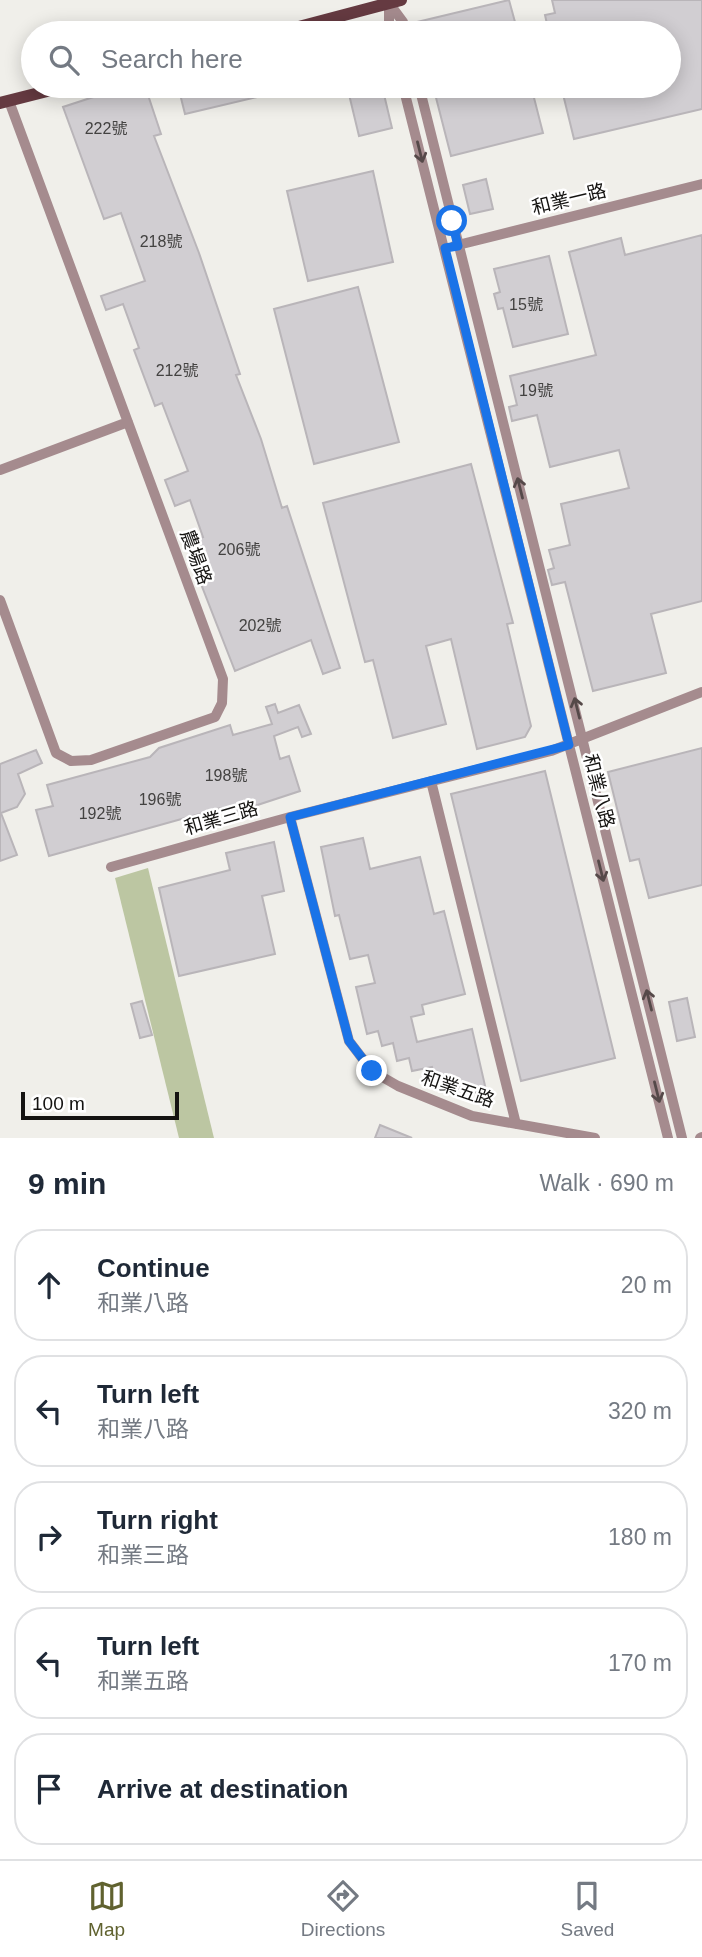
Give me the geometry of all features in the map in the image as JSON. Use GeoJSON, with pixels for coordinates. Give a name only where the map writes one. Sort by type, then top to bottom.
{"type":"FeatureCollection","features":[{"type":"Feature","properties":{"kind":"main road"},"geometry":{"type":"LineString","coordinates":[[321,21],[395,1]]}},
{"type":"Feature","properties":{"kind":"main road"},"geometry":{"type":"LineString","coordinates":[[4,102],[21,98]]}},
{"type":"Feature","properties":{"kind":"street"},"geometry":{"type":"LineString","coordinates":[[391,21],[395,1]]}},
{"type":"Feature","properties":{"kind":"street"},"geometry":{"type":"LineString","coordinates":[[395,1],[403,21]]}},
{"type":"Feature","properties":{"kind":"street","name":"和業八路"},"geometry":{"type":"LineString","coordinates":[[406,98],[668,1138]]}},
{"type":"Feature","properties":{"kind":"street","name":"和業八路"},"geometry":{"type":"LineString","coordinates":[[422,98],[682,1138]]}},
{"type":"Feature","properties":{"kind":"street","name":"農場路"},"geometry":{"type":"LineString","coordinates":[[0,600],[56,752],[71,761],[92,760],[215,717],[222,704],[223,679],[128,422],[4,102]]}},
{"type":"Feature","properties":{"kind":"street","name":"和業一路"},"geometry":{"type":"LineString","coordinates":[[445,248],[702,184]]}},
{"type":"Feature","properties":{"kind":"street"},"geometry":{"type":"LineString","coordinates":[[0,470],[128,422]]}},
{"type":"Feature","properties":{"kind":"street","name":"和業三路"},"geometry":{"type":"LineString","coordinates":[[111,867],[290,817],[569,745],[702,692]]}},
{"type":"Feature","properties":{"kind":"street"},"geometry":{"type":"LineString","coordinates":[[431,781],[516,1124]]}},
{"type":"Feature","properties":{"kind":"street","name":"和業五路"},"geometry":{"type":"LineString","coordinates":[[290,817],[349,1041],[372,1071],[398,1086],[472,1116],[595,1138]]}},
{"type":"Feature","properties":{"kind":"green space"},"geometry":{"type":"Polygon","coordinates":[[[148,868],[214,1138],[179,1138],[115,878],[148,868]]]}},
{"type":"Feature","properties":{"kind":"building"},"geometry":{"type":"Polygon","coordinates":[[[509,0],[515,21],[421,21],[509,0]]]}},
{"type":"Feature","properties":{"kind":"building"},"geometry":{"type":"Polygon","coordinates":[[[552,0],[702,0],[702,109],[574,139],[564,98],[681,98],[681,21],[546,21],[545,15],[555,13],[552,0]]]}},
{"type":"Feature","properties":{"kind":"building"},"geometry":{"type":"Polygon","coordinates":[[[90,98],[149,98],[161,134],[154,136],[199,253],[240,374],[236,375],[261,439],[282,508],[287,506],[340,668],[323,674],[311,640],[235,671],[185,543],[203,537],[190,500],[175,506],[165,480],[188,471],[162,403],[155,406],[134,350],[139,348],[123,304],[106,310],[101,296],[145,281],[121,213],[104,219],[63,107],[90,98]]]}},
{"type":"Feature","properties":{"kind":"building"},"geometry":{"type":"Polygon","coordinates":[[[181,98],[253,98],[185,114],[181,98]]]}},
{"type":"Feature","properties":{"kind":"building"},"geometry":{"type":"Polygon","coordinates":[[[350,98],[385,98],[392,128],[359,136],[350,98]]]}},
{"type":"Feature","properties":{"kind":"building"},"geometry":{"type":"Polygon","coordinates":[[[436,98],[534,98],[543,133],[451,156],[436,98]]]}},
{"type":"Feature","properties":{"kind":"building"},"geometry":{"type":"Polygon","coordinates":[[[373,171],[393,262],[308,281],[287,191],[373,171]]]}},
{"type":"Feature","properties":{"kind":"building"},"geometry":{"type":"Polygon","coordinates":[[[486,179],[493,209],[470,214],[463,185],[486,179]]]}},
{"type":"Feature","properties":{"kind":"building"},"geometry":{"type":"Polygon","coordinates":[[[702,235],[702,601],[651,614],[666,673],[593,691],[565,582],[552,585],[548,570],[554,568],[549,550],[570,545],[561,504],[629,488],[619,450],[550,467],[537,415],[512,421],[509,407],[517,405],[510,376],[596,355],[569,252],[621,238],[625,255],[702,235]]]}},
{"type":"Feature","properties":{"kind":"building"},"geometry":{"type":"Polygon","coordinates":[[[549,256],[568,334],[513,347],[503,308],[498,309],[494,294],[500,292],[494,269],[549,256]]]}},
{"type":"Feature","properties":{"kind":"building"},"geometry":{"type":"Polygon","coordinates":[[[358,287],[399,442],[314,464],[274,309],[358,287]]]}},
{"type":"Feature","properties":{"kind":"building"},"geometry":{"type":"Polygon","coordinates":[[[471,464],[513,623],[507,624],[531,726],[525,737],[477,749],[451,639],[426,646],[446,724],[393,738],[373,660],[365,662],[323,503],[471,464]]]}},
{"type":"Feature","properties":{"kind":"building"},"geometry":{"type":"Polygon","coordinates":[[[275,704],[278,713],[299,705],[311,734],[302,737],[298,727],[274,736],[280,759],[289,756],[300,791],[224,816],[221,808],[49,856],[36,810],[53,806],[47,785],[150,757],[159,748],[230,725],[233,735],[272,724],[266,707],[275,704]]]}},
{"type":"Feature","properties":{"kind":"building"},"geometry":{"type":"Polygon","coordinates":[[[702,748],[702,885],[649,898],[639,859],[630,861],[608,772],[702,748]]]}},
{"type":"Feature","properties":{"kind":"building"},"geometry":{"type":"Polygon","coordinates":[[[36,750],[42,763],[18,774],[25,794],[17,807],[1,813],[17,855],[0,861],[0,764],[36,750]]]}},
{"type":"Feature","properties":{"kind":"building"},"geometry":{"type":"Polygon","coordinates":[[[545,771],[615,1058],[521,1081],[451,794],[545,771]]]}},
{"type":"Feature","properties":{"kind":"building"},"geometry":{"type":"Polygon","coordinates":[[[363,838],[370,869],[420,857],[434,914],[444,911],[465,994],[422,1005],[424,1014],[411,1017],[417,1042],[472,1029],[486,1090],[470,1094],[434,1077],[432,1067],[412,1071],[409,1058],[397,1061],[393,1043],[382,1046],[378,1031],[367,1034],[356,987],[375,983],[368,955],[350,959],[339,915],[335,916],[321,847],[363,838]]]}},
{"type":"Feature","properties":{"kind":"building"},"geometry":{"type":"Polygon","coordinates":[[[274,842],[284,891],[262,896],[275,954],[179,976],[159,888],[230,870],[226,853],[274,842]]]}},
{"type":"Feature","properties":{"kind":"building"},"geometry":{"type":"Polygon","coordinates":[[[687,998],[695,1037],[677,1041],[669,1002],[687,998]]]}},
{"type":"Feature","properties":{"kind":"building"},"geometry":{"type":"Polygon","coordinates":[[[142,1001],[152,1035],[140,1038],[131,1004],[142,1001]]]}},
{"type":"Feature","properties":{"kind":"building"},"geometry":{"type":"Polygon","coordinates":[[[380,1125],[412,1138],[375,1138],[380,1125]]]}},
{"type":"Feature","properties":{"kind":"route"},"geometry":{"type":"LineString","coordinates":[[372,1071],[349,1041],[290,817],[569,745],[445,248],[458,246],[452,221]]}}]}
